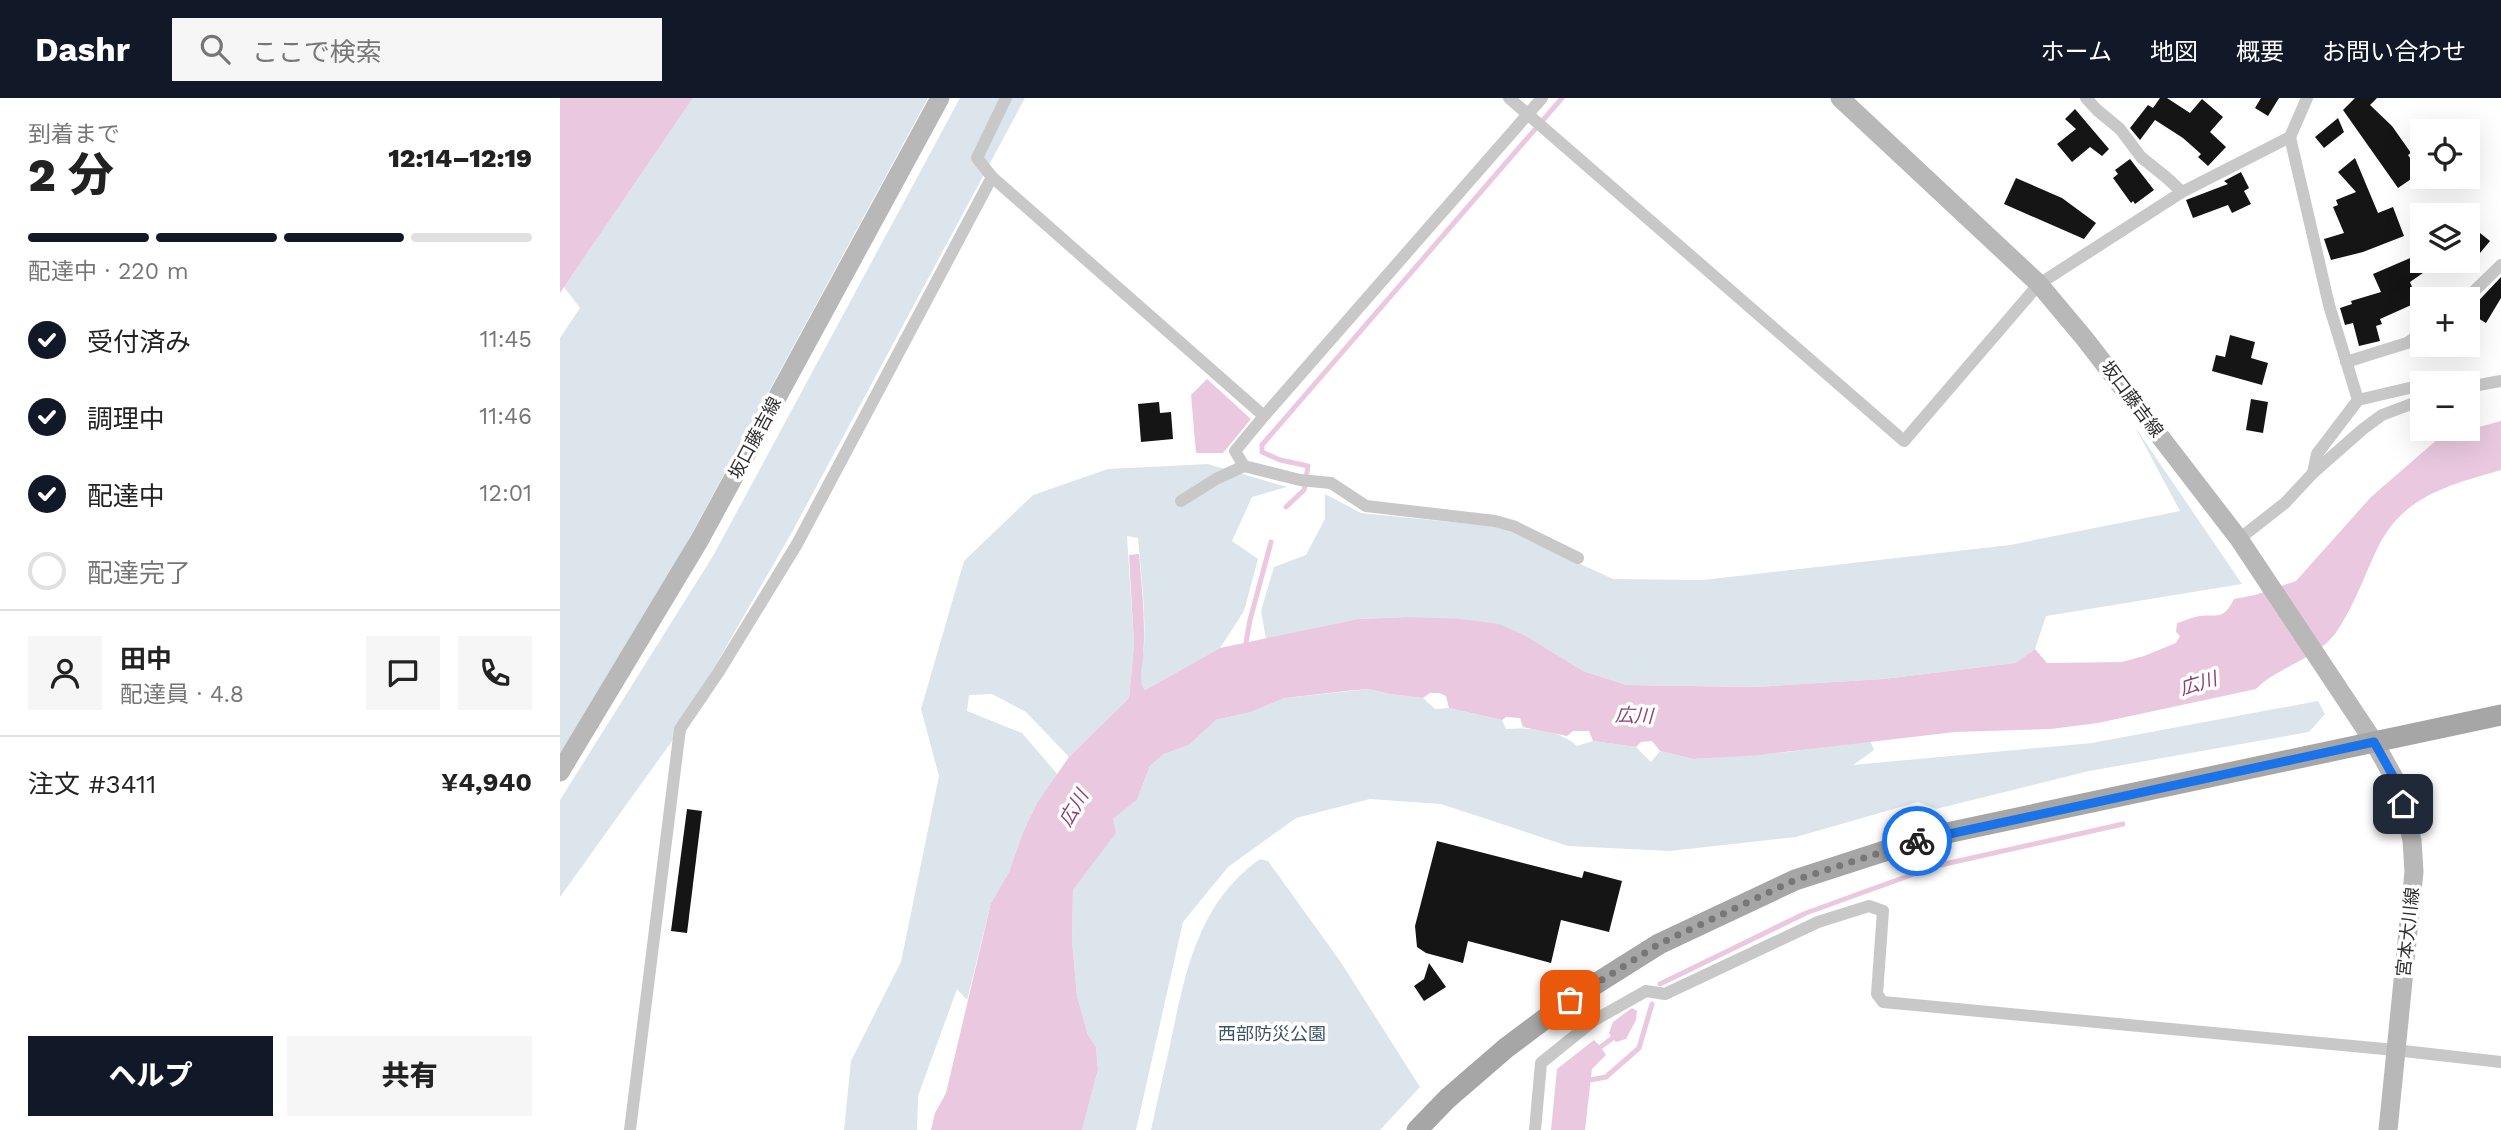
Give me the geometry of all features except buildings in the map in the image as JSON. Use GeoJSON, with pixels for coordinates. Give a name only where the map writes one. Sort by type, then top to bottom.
{"type":"FeatureCollection","features":[{"type":"Feature","properties":{"kind":"main road","name":"坂口藤吉線"},"geometry":{"type":"LineString","coordinates":[[560,772],[699,541],[940,98]]}},
{"type":"Feature","properties":{"kind":"main road","name":"坂口藤吉線"},"geometry":{"type":"LineString","coordinates":[[1840,98],[2039,285],[2085,339],[2242,544],[2374,742]]}},
{"type":"Feature","properties":{"kind":"main road"},"geometry":{"type":"LineString","coordinates":[[1417,1130],[1447,1099],[1506,1048],[1570,1000],[1659,944],[1795,880],[1928,837],[2501,715]]}},
{"type":"Feature","properties":{"kind":"main road","name":"宮本大川線"},"geometry":{"type":"LineString","coordinates":[[2374,742],[2398,785],[2412,840],[2414,873],[2388,1130]]}},
{"type":"Feature","properties":{"kind":"street"},"geometry":{"type":"LineString","coordinates":[[1006,98],[977,158],[992,177],[1264,416]]}},
{"type":"Feature","properties":{"kind":"street"},"geometry":{"type":"LineString","coordinates":[[1509,98],[1904,441],[2039,285],[2182,192],[2290,137]]}},
{"type":"Feature","properties":{"kind":"street"},"geometry":{"type":"LineString","coordinates":[[1244,466],[1235,452],[1264,416],[1530,116],[1542,98]]}},
{"type":"Feature","properties":{"kind":"street"},"geometry":{"type":"LineString","coordinates":[[2086,98],[2120,129],[2141,157],[2168,177],[2182,192]]}},
{"type":"Feature","properties":{"kind":"street"},"geometry":{"type":"LineString","coordinates":[[2307,98],[2290,137],[2329,305],[2358,400]]}},
{"type":"Feature","properties":{"kind":"street"},"geometry":{"type":"LineString","coordinates":[[630,1130],[680,729],[718,673],[797,544],[992,177]]}},
{"type":"Feature","properties":{"kind":"street"},"geometry":{"type":"LineString","coordinates":[[2478,287],[2501,265]]}},
{"type":"Feature","properties":{"kind":"street"},"geometry":{"type":"LineString","coordinates":[[2346,362],[2410,341]]}},
{"type":"Feature","properties":{"kind":"street"},"geometry":{"type":"LineString","coordinates":[[2480,385],[2501,381]]}},
{"type":"Feature","properties":{"kind":"street"},"geometry":{"type":"LineString","coordinates":[[2313,473],[2317,454],[2358,400],[2410,388]]}},
{"type":"Feature","properties":{"kind":"street"},"geometry":{"type":"LineString","coordinates":[[2242,544],[2313,473],[2363,429],[2382,415],[2410,404]]}},
{"type":"Feature","properties":{"kind":"street"},"geometry":{"type":"LineString","coordinates":[[1181,501],[1216,479],[1244,466],[1306,481],[1331,483],[1366,506],[1496,521],[1513,526],[1578,558]]}},
{"type":"Feature","properties":{"kind":"street"},"geometry":{"type":"LineString","coordinates":[[1535,1130],[1541,1063],[1593,1021],[1646,990],[1665,993],[1818,922],[1869,906],[1883,911],[1877,993],[1882,1002],[2501,1062]]}},
{"type":"Feature","properties":{"kind":"green space"},"geometry":{"type":"Polygon","coordinates":[[[693,98],[928,98],[672,570],[560,755],[560,338],[580,308],[564,287],[693,98]]]}},
{"type":"Feature","properties":{"kind":"green space"},"geometry":{"type":"Polygon","coordinates":[[[960,98],[1025,98],[792,532],[672,741],[560,897],[560,800],[713,556],[960,98]]]}},
{"type":"Feature","properties":{"kind":"green space"},"geometry":{"type":"Polygon","coordinates":[[[2135,427],[2242,584],[2046,616],[2035,649],[2015,663],[1883,679],[1756,687],[1627,685],[1583,671],[1528,637],[1407,617],[1358,619],[1266,639],[1261,611],[1274,567],[1306,555],[1325,519],[1325,494],[1361,513],[1500,527],[1613,579],[1703,580],[2010,545],[2180,511],[2135,427]]]}},
{"type":"Feature","properties":{"kind":"green space"},"geometry":{"type":"Polygon","coordinates":[[[1208,464],[1287,487],[1252,497],[1232,541],[1258,559],[1244,611],[1220,648],[1145,690],[1140,675],[1144,620],[1138,538],[1127,536],[1134,645],[1129,698],[1069,757],[1026,712],[992,694],[969,695],[967,711],[1022,733],[1058,775],[1037,803],[1009,872],[991,903],[967,1000],[957,989],[918,1096],[917,1130],[844,1130],[851,1061],[901,962],[939,776],[921,709],[964,561],[1033,495],[1108,469],[1208,464]]]}},
{"type":"Feature","properties":{"kind":"green space"},"geometry":{"type":"Polygon","coordinates":[[[1369,689],[1423,698],[1435,709],[1449,708],[1502,720],[1506,729],[1534,729],[1553,733],[1577,746],[1593,741],[1636,747],[1651,762],[1660,751],[1693,759],[1788,752],[1870,740],[1874,750],[1853,765],[2092,743],[2318,701],[2325,714],[2309,732],[2089,771],[1936,809],[1918,802],[1796,837],[1670,851],[1568,846],[1441,804],[1370,799],[1296,818],[1228,867],[1183,922],[1136,1130],[1082,1130],[1098,1070],[1096,1047],[1088,1035],[1077,996],[1072,940],[1073,890],[1088,869],[1113,819],[1137,800],[1150,766],[1164,754],[1189,745],[1216,720],[1251,712],[1285,698],[1369,689]]]}},
{"type":"Feature","properties":{"kind":"green space","name":"西部防災公園"},"geometry":{"type":"Polygon","coordinates":[[[1260,859],[1268,861],[1340,961],[1420,1087],[1380,1130],[1151,1130],[1191,958],[1210,914],[1223,894],[1260,859]]]}},
{"type":"Feature","properties":{"kind":"water"},"geometry":{"type":"Polygon","coordinates":[[[560,98],[693,98],[560,293],[560,98]]]}},
{"type":"Feature","properties":{"kind":"water"},"geometry":{"type":"Polygon","coordinates":[[[1207,379],[1251,419],[1223,453],[1196,453],[1191,395],[1207,379]]]}},
{"type":"Feature","properties":{"kind":"water","name":"広川"},"geometry":{"type":"Polygon","coordinates":[[[2501,421],[2501,470],[2447,487],[2415,504],[2401,515],[2378,547],[2335,634],[2318,650],[2275,674],[2256,689],[2098,723],[2051,729],[1955,732],[1759,755],[1693,759],[1660,751],[1652,741],[1641,742],[1636,747],[1593,741],[1589,731],[1573,731],[1567,736],[1523,727],[1520,718],[1506,717],[1502,720],[1449,708],[1446,696],[1439,693],[1430,693],[1423,698],[1369,689],[1285,698],[1251,712],[1216,720],[1189,745],[1164,754],[1150,766],[1137,800],[1113,819],[1116,833],[1073,890],[1072,940],[1077,996],[1088,1035],[1096,1047],[1098,1070],[1082,1130],[931,1130],[935,1113],[946,1093],[991,903],[1009,872],[1023,832],[1037,803],[1069,757],[1129,698],[1134,645],[1129,555],[1139,554],[1144,632],[1141,679],[1145,690],[1220,648],[1358,619],[1407,617],[1461,619],[1499,624],[1528,637],[1583,671],[1627,685],[1756,687],[1883,679],[2015,663],[2035,649],[2047,663],[2122,662],[2176,643],[2180,636],[2176,632],[2177,623],[2197,617],[2220,615],[2234,599],[2296,581],[2371,497],[2436,441],[2480,441],[2480,427],[2501,421]]]}},
{"type":"Feature","properties":{"kind":"water"},"geometry":{"type":"Polygon","coordinates":[[[1632,1008],[1637,1011],[1636,1020],[1626,1039],[1616,1042],[1614,1040],[1602,1049],[1606,1055],[1592,1069],[1585,1130],[1551,1130],[1557,1069],[1594,1040],[1599,1045],[1611,1036],[1609,1033],[1613,1022],[1632,1008]]]}},
{"type":"Feature","properties":{"kind":"waterway"},"geometry":{"type":"LineString","coordinates":[[1286,507],[1304,490],[1308,466],[1280,460],[1262,452],[1262,445],[1562,98]]}},
{"type":"Feature","properties":{"kind":"waterway"},"geometry":{"type":"LineString","coordinates":[[1245,648],[1271,542]]}},
{"type":"Feature","properties":{"kind":"waterway"},"geometry":{"type":"LineString","coordinates":[[1660,984],[1806,913],[1936,866],[2123,824]]}},
{"type":"Feature","properties":{"kind":"waterway"},"geometry":{"type":"LineString","coordinates":[[1590,1080],[1606,1077],[1639,1048],[1652,1004]]}},
{"type":"Feature","properties":{"kind":"way so far"},"geometry":{"type":"LineString","coordinates":[[1570,1000],[1659,944],[1795,880],[1917,841]]}},
{"type":"Feature","properties":{"kind":"route"},"geometry":{"type":"LineString","coordinates":[[1917,841],[2374,742],[2398,785],[2403,804]]}}]}
